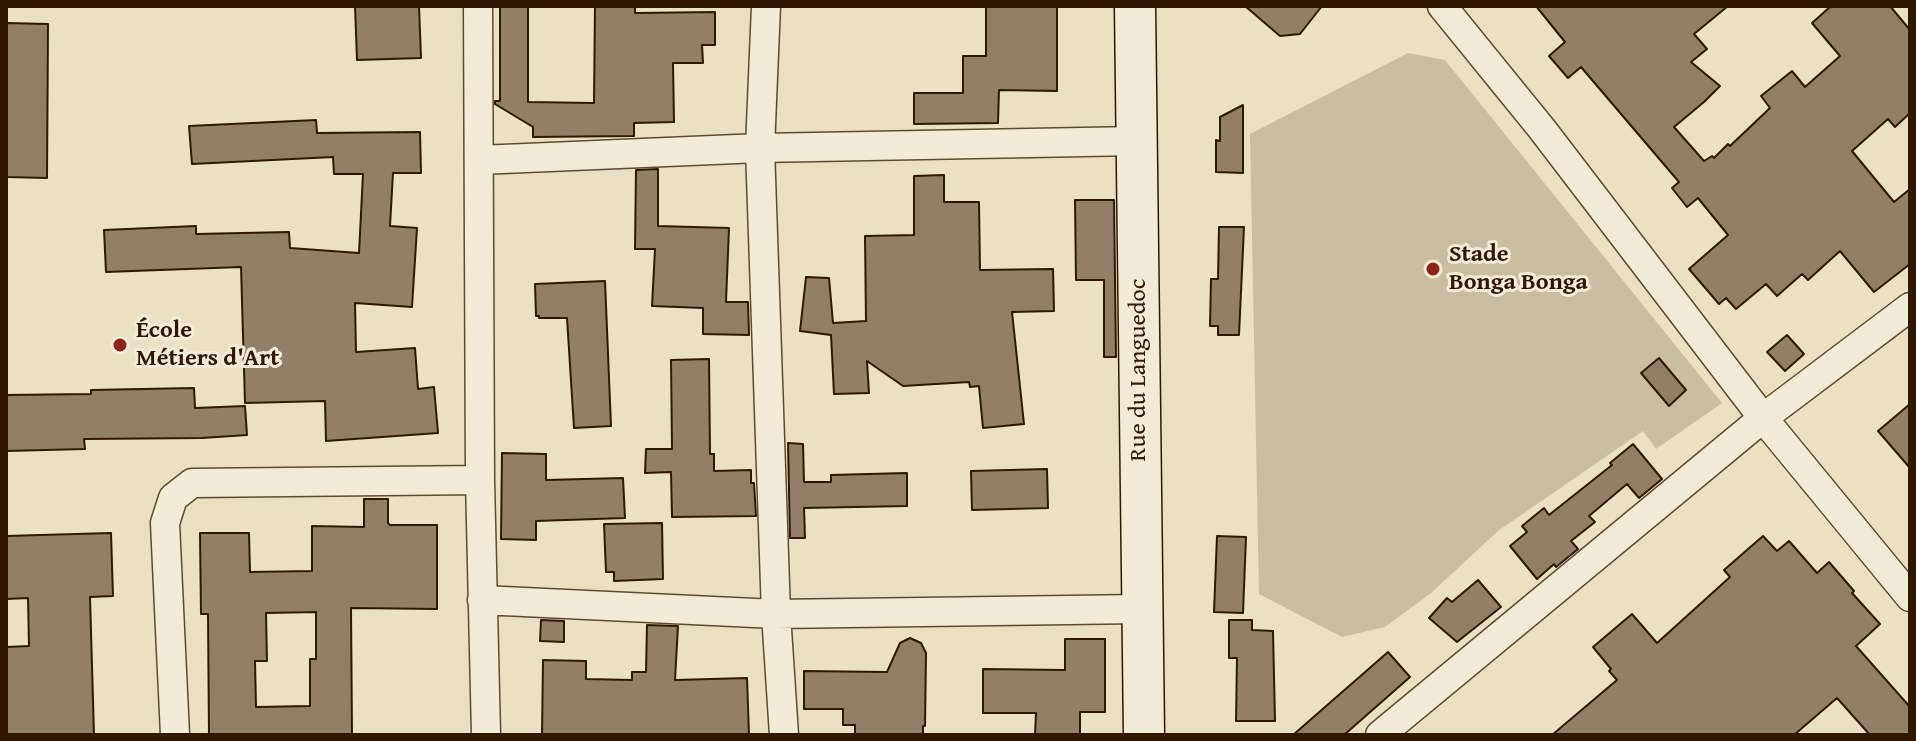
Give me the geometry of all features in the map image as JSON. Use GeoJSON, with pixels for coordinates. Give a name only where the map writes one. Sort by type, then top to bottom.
{"type":"FeatureCollection","features":[{"type":"Feature","properties":{"kind":"street"},"geometry":{"type":"LineString","coordinates":[[478,6],[480,480],[486,735]]}},
{"type":"Feature","properties":{"kind":"street"},"geometry":{"type":"LineString","coordinates":[[766,6],[760,148],[776,614],[784,735]]}},
{"type":"Feature","properties":{"kind":"street","name":"Rue du Languedoc"},"geometry":{"type":"LineString","coordinates":[[1135,6],[1144,735]]}},
{"type":"Feature","properties":{"kind":"street"},"geometry":{"type":"LineString","coordinates":[[1442,6],[1542,129],[1763,418],[1910,597]]}},
{"type":"Feature","properties":{"kind":"street"},"geometry":{"type":"LineString","coordinates":[[479,160],[760,148],[1137,141]]}},
{"type":"Feature","properties":{"kind":"street"},"geometry":{"type":"LineString","coordinates":[[1380,735],[1763,418],[1910,307]]}},
{"type":"Feature","properties":{"kind":"street"},"geometry":{"type":"LineString","coordinates":[[175,735],[165,523],[173,498],[192,483],[480,480]]}},
{"type":"Feature","properties":{"kind":"street"},"geometry":{"type":"LineString","coordinates":[[482,600],[776,614],[1141,609]]}},
{"type":"Feature","properties":{"kind":"shaded area","name":"Stade Bonga Bonga"},"geometry":{"type":"Polygon","coordinates":[[[1408,53],[1445,60],[1722,403],[1656,449],[1643,431],[1498,531],[1431,593],[1385,627],[1342,637],[1259,594],[1250,134],[1408,53]]]}},
{"type":"Feature","properties":{"kind":"building"},"geometry":{"type":"Polygon","coordinates":[[[355,6],[419,6],[421,58],[357,60],[355,6]]]}},
{"type":"Feature","properties":{"kind":"building"},"geometry":{"type":"Polygon","coordinates":[[[500,6],[528,6],[528,102],[594,103],[595,6],[635,6],[635,13],[715,12],[715,45],[702,45],[703,63],[673,63],[674,122],[634,123],[634,136],[533,137],[533,127],[495,104],[495,101],[500,101],[500,6]]]}},
{"type":"Feature","properties":{"kind":"building"},"geometry":{"type":"Polygon","coordinates":[[[986,6],[1057,6],[1057,91],[999,90],[998,123],[914,124],[914,93],[963,93],[963,56],[986,56],[986,6]]]}},
{"type":"Feature","properties":{"kind":"building"},"geometry":{"type":"Polygon","coordinates":[[[1245,6],[1322,6],[1300,34],[1280,36],[1245,6]]]}},
{"type":"Feature","properties":{"kind":"building"},"geometry":{"type":"Polygon","coordinates":[[[1536,6],[1728,6],[1694,34],[1707,49],[1691,62],[1720,86],[1674,127],[1704,161],[1712,156],[1714,158],[1728,144],[1730,146],[1770,108],[1761,96],[1792,71],[1805,87],[1840,56],[1812,23],[1831,6],[1890,6],[1910,30],[1910,113],[1895,127],[1888,119],[1852,151],[1894,202],[1910,189],[1910,264],[1874,292],[1840,251],[1808,280],[1802,274],[1777,296],[1766,284],[1736,309],[1726,298],[1719,304],[1689,269],[1728,235],[1698,198],[1687,207],[1672,188],[1679,182],[1581,67],[1568,78],[1549,56],[1565,42],[1536,6]]]}},
{"type":"Feature","properties":{"kind":"building"},"geometry":{"type":"Polygon","coordinates":[[[6,23],[48,24],[47,178],[6,177],[6,23]]]}},
{"type":"Feature","properties":{"kind":"building"},"geometry":{"type":"Polygon","coordinates":[[[1243,105],[1243,173],[1216,172],[1220,117],[1243,105]]]}},
{"type":"Feature","properties":{"kind":"building"},"geometry":{"type":"Polygon","coordinates":[[[316,120],[317,133],[420,132],[421,173],[393,173],[390,226],[417,228],[412,307],[355,303],[356,352],[415,348],[418,389],[434,387],[438,433],[326,441],[325,401],[245,403],[241,267],[106,272],[104,230],[196,226],[196,234],[289,232],[290,248],[359,253],[363,174],[334,174],[333,157],[192,164],[189,126],[316,120]]]}},
{"type":"Feature","properties":{"kind":"building"},"geometry":{"type":"Polygon","coordinates":[[[658,169],[658,226],[729,228],[726,302],[748,302],[749,335],[703,334],[703,308],[652,306],[655,249],[635,249],[636,170],[658,169]]]}},
{"type":"Feature","properties":{"kind":"building"},"geometry":{"type":"Polygon","coordinates":[[[944,175],[944,202],[979,202],[980,270],[1053,269],[1054,311],[1012,312],[1024,424],[983,428],[979,386],[970,387],[969,382],[903,386],[867,361],[869,393],[834,394],[831,335],[800,331],[806,277],[829,278],[833,323],[866,321],[865,236],[914,235],[914,176],[944,175]]]}},
{"type":"Feature","properties":{"kind":"building"},"geometry":{"type":"Polygon","coordinates":[[[1075,200],[1114,200],[1116,357],[1104,357],[1104,280],[1076,280],[1075,200]]]}},
{"type":"Feature","properties":{"kind":"building"},"geometry":{"type":"Polygon","coordinates":[[[1219,227],[1244,227],[1239,335],[1218,335],[1218,326],[1210,326],[1211,279],[1218,279],[1219,227]]]}},
{"type":"Feature","properties":{"kind":"building"},"geometry":{"type":"Polygon","coordinates":[[[605,281],[611,426],[574,428],[567,318],[536,316],[535,284],[605,281]]]}},
{"type":"Feature","properties":{"kind":"building"},"geometry":{"type":"Polygon","coordinates":[[[1787,335],[1804,354],[1785,371],[1767,352],[1787,335]]]}},
{"type":"Feature","properties":{"kind":"building"},"geometry":{"type":"Polygon","coordinates":[[[1659,358],[1686,390],[1669,406],[1641,373],[1659,358]]]}},
{"type":"Feature","properties":{"kind":"building"},"geometry":{"type":"Polygon","coordinates":[[[709,359],[710,454],[714,454],[714,471],[751,470],[756,516],[672,517],[671,472],[645,473],[646,449],[672,449],[671,360],[709,359]]]}},
{"type":"Feature","properties":{"kind":"building"},"geometry":{"type":"Polygon","coordinates":[[[194,388],[195,408],[245,406],[247,435],[84,439],[85,449],[6,451],[6,395],[194,388]]]}},
{"type":"Feature","properties":{"kind":"building"},"geometry":{"type":"Polygon","coordinates":[[[1910,404],[1910,468],[1878,431],[1910,404]]]}},
{"type":"Feature","properties":{"kind":"building"},"geometry":{"type":"Polygon","coordinates":[[[788,443],[803,444],[804,482],[831,482],[831,475],[907,473],[907,506],[804,508],[805,538],[790,538],[788,443]]]}},
{"type":"Feature","properties":{"kind":"building"},"geometry":{"type":"Polygon","coordinates":[[[1633,444],[1662,479],[1639,498],[1627,484],[1589,516],[1595,522],[1571,541],[1578,549],[1537,579],[1510,546],[1527,532],[1522,526],[1544,508],[1549,515],[1612,465],[1610,463],[1633,444]]]}},
{"type":"Feature","properties":{"kind":"building"},"geometry":{"type":"Polygon","coordinates":[[[502,453],[546,454],[546,480],[623,478],[625,518],[536,521],[536,540],[501,539],[502,453]]]}},
{"type":"Feature","properties":{"kind":"building"},"geometry":{"type":"Polygon","coordinates":[[[1047,469],[1048,508],[972,510],[971,471],[1047,469]]]}},
{"type":"Feature","properties":{"kind":"building"},"geometry":{"type":"Polygon","coordinates":[[[364,499],[388,499],[390,525],[437,525],[437,609],[351,608],[352,735],[209,735],[208,614],[201,614],[200,533],[249,533],[250,572],[312,571],[312,526],[364,527],[364,499]],[[316,612],[266,613],[267,661],[255,661],[256,707],[310,706],[310,659],[316,659],[316,612]]]}},
{"type":"Feature","properties":{"kind":"building"},"geometry":{"type":"Polygon","coordinates":[[[662,523],[663,579],[614,581],[614,572],[606,572],[604,524],[662,523]]]}},
{"type":"Feature","properties":{"kind":"building"},"geometry":{"type":"Polygon","coordinates":[[[111,533],[113,596],[90,597],[94,735],[6,735],[6,647],[29,646],[28,598],[6,599],[6,536],[111,533]]]}},
{"type":"Feature","properties":{"kind":"building"},"geometry":{"type":"Polygon","coordinates":[[[1217,536],[1246,537],[1243,613],[1214,612],[1217,536]]]}},
{"type":"Feature","properties":{"kind":"building"},"geometry":{"type":"Polygon","coordinates":[[[1763,536],[1777,551],[1789,541],[1817,573],[1829,562],[1880,624],[1856,646],[1910,707],[1910,735],[1870,735],[1837,698],[1794,735],[1552,735],[1617,680],[1593,647],[1632,614],[1657,643],[1730,577],[1724,570],[1763,536]]]}},
{"type":"Feature","properties":{"kind":"building"},"geometry":{"type":"Polygon","coordinates":[[[1478,580],[1501,607],[1457,642],[1429,618],[1447,598],[1452,602],[1478,580]]]}},
{"type":"Feature","properties":{"kind":"building"},"geometry":{"type":"Polygon","coordinates":[[[541,620],[564,621],[564,642],[540,641],[541,620]]]}},
{"type":"Feature","properties":{"kind":"building"},"geometry":{"type":"Polygon","coordinates":[[[1229,620],[1252,620],[1252,630],[1273,631],[1275,721],[1236,721],[1237,658],[1229,658],[1229,620]]]}},
{"type":"Feature","properties":{"kind":"building"},"geometry":{"type":"Polygon","coordinates":[[[647,625],[678,626],[675,680],[747,678],[749,735],[542,735],[543,660],[586,661],[586,679],[632,680],[632,672],[646,672],[647,625]]]}},
{"type":"Feature","properties":{"kind":"building"},"geometry":{"type":"Polygon","coordinates":[[[910,638],[921,643],[926,653],[923,735],[855,735],[855,725],[843,725],[843,709],[804,709],[804,671],[887,672],[900,643],[910,638]]]}},
{"type":"Feature","properties":{"kind":"building"},"geometry":{"type":"Polygon","coordinates":[[[1065,639],[1105,639],[1105,712],[1080,712],[1080,735],[1035,735],[1036,713],[983,713],[983,669],[1065,670],[1065,639]]]}},
{"type":"Feature","properties":{"kind":"building"},"geometry":{"type":"Polygon","coordinates":[[[1388,652],[1410,677],[1344,735],[1293,735],[1388,652]]]}},
{"type":"Feature","properties":{"kind":"place","name":"Stade Bonga Bonga"},"geometry":{"type":"Point","coordinates":[1433,269]}},
{"type":"Feature","properties":{"kind":"place","name":"École Métiers d'Art"},"geometry":{"type":"Point","coordinates":[120,345]}}]}
